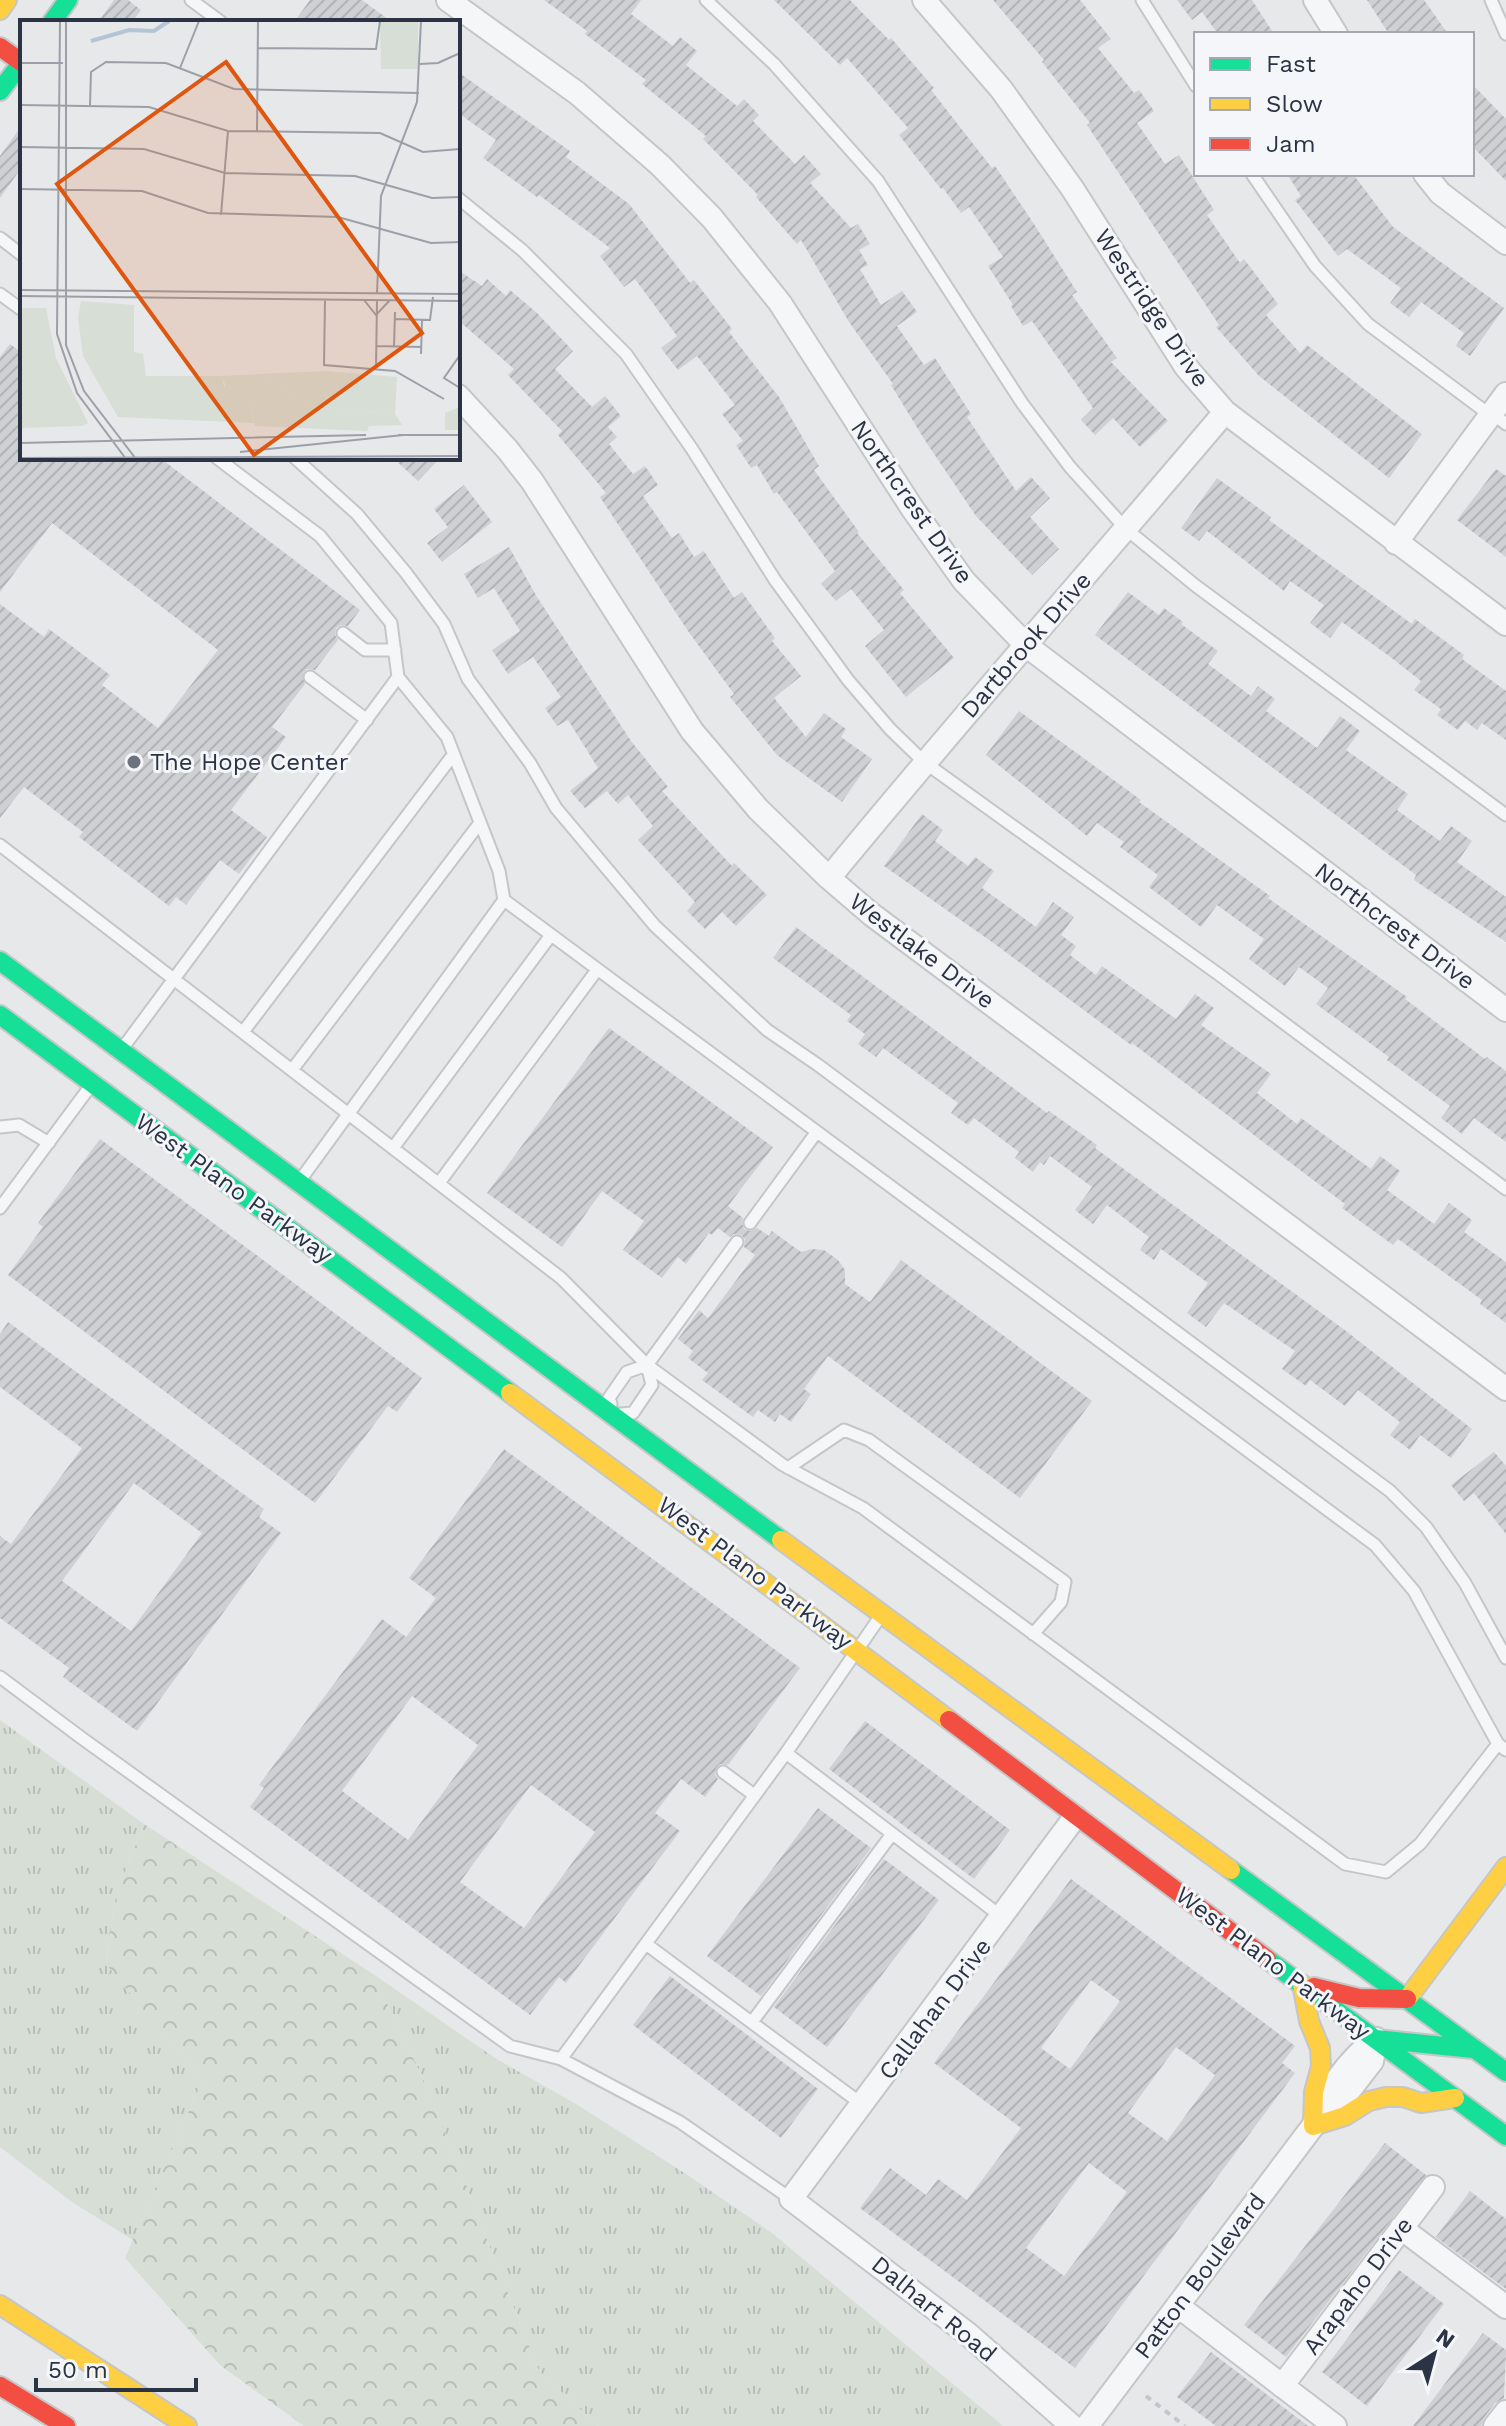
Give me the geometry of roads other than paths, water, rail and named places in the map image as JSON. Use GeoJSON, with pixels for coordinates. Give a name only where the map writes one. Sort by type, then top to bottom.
{"type":"FeatureCollection","features":[{"type":"Feature","properties":{"kind":"main road"},"geometry":{"type":"LineString","coordinates":[[0,10],[7,0]]}},
{"type":"Feature","properties":{"kind":"main road"},"geometry":{"type":"LineString","coordinates":[[53,20],[68,0]]}},
{"type":"Feature","properties":{"kind":"main road"},"geometry":{"type":"LineString","coordinates":[[0,47],[20,61]]}},
{"type":"Feature","properties":{"kind":"main road"},"geometry":{"type":"LineString","coordinates":[[0,91],[20,65]]}},
{"type":"Feature","properties":{"kind":"main road","name":"West Plano Parkway"},"geometry":{"type":"LineString","coordinates":[[0,961],[298,1182],[604,1434],[858,1650],[1075,1817],[1506,2136]]}},
{"type":"Feature","properties":{"kind":"main road"},"geometry":{"type":"LineString","coordinates":[[0,1013],[95,1062],[126,1054]]}},
{"type":"Feature","properties":{"kind":"main road","name":"West Plano Parkway"},"geometry":{"type":"LineString","coordinates":[[0,1013],[92,1084],[604,1434],[713,1490],[1506,2072]]}},
{"type":"Feature","properties":{"kind":"main road"},"geometry":{"type":"LineString","coordinates":[[1421,2073],[1407,1999],[1506,1867]]}},
{"type":"Feature","properties":{"kind":"main road"},"geometry":{"type":"LineString","coordinates":[[1366,1969],[1374,2000],[1376,2039],[1475,2049]]}},
{"type":"Feature","properties":{"kind":"main road"},"geometry":{"type":"LineString","coordinates":[[1407,1999],[1374,2000],[1302,1984],[1309,2021],[1320,2048],[1321,2066],[1314,2092],[1313,2126],[1345,2116],[1369,2101],[1386,2097],[1403,2097],[1421,2103],[1455,2098]]}},
{"type":"Feature","properties":{"kind":"main road"},"geometry":{"type":"LineString","coordinates":[[0,2305],[187,2426]]}},
{"type":"Feature","properties":{"kind":"main road"},"geometry":{"type":"LineString","coordinates":[[0,2386],[66,2426]]}},
{"type":"Feature","properties":{"kind":"street","name":"Northcrest Drive"},"geometry":{"type":"LineString","coordinates":[[448,0],[577,93],[660,165],[712,218],[780,303],[912,508],[964,581],[1027,646],[1506,1010]]}},
{"type":"Feature","properties":{"kind":"street","name":"Westridge Drive"},"geometry":{"type":"LineString","coordinates":[[924,0],[1001,89],[1072,188],[1186,367],[1225,412],[1506,624]]}},
{"type":"Feature","properties":{"kind":"street"},"geometry":{"type":"LineString","coordinates":[[1315,0],[1335,32]]}},
{"type":"Feature","properties":{"kind":"street"},"geometry":{"type":"LineString","coordinates":[[1427,176],[1440,193],[1506,243]]}},
{"type":"Feature","properties":{"kind":"street"},"geometry":{"type":"LineString","coordinates":[[1396,543],[1496,418],[1506,394]]}},
{"type":"Feature","properties":{"kind":"street","name":"Westlake Drive"},"geometry":{"type":"LineString","coordinates":[[460,398],[532,481],[692,731],[758,809],[829,878],[871,914],[1506,1389]]}},
{"type":"Feature","properties":{"kind":"street","name":"Dartbrook Drive"},"geometry":{"type":"LineString","coordinates":[[829,878],[924,762],[1027,646],[1225,412]]}},
{"type":"Feature","properties":{"kind":"street","name":"Callahan Drive"},"geometry":{"type":"LineString","coordinates":[[791,2199],[1075,1817]]}},
{"type":"Feature","properties":{"kind":"street","name":"Patton Boulevard"},"geometry":{"type":"LineString","coordinates":[[1087,2426],[1313,2126],[1323,2099],[1360,2051],[1376,2039]]}},
{"type":"Feature","properties":{"kind":"street","name":"Arapaho Drive"},"geometry":{"type":"LineString","coordinates":[[1282,2386],[1433,2187]]}},
{"type":"Feature","properties":{"kind":"street","name":"Dalhart Road"},"geometry":{"type":"LineString","coordinates":[[791,2199],[968,2334],[1072,2426]]}},
{"type":"Feature","properties":{"kind":"street"},"geometry":{"type":"LineString","coordinates":[[1401,2228],[1506,2307]]}},
{"type":"Feature","properties":{"kind":"street"},"geometry":{"type":"LineString","coordinates":[[1178,2306],[1335,2426]]}},
{"type":"Feature","properties":{"kind":"street"},"geometry":{"type":"LineString","coordinates":[[1495,2426],[1506,2412]]}},
{"type":"Feature","properties":{"kind":"lane"},"geometry":{"type":"LineString","coordinates":[[191,0],[218,20]]}},
{"type":"Feature","properties":{"kind":"lane"},"geometry":{"type":"LineString","coordinates":[[706,0],[774,64],[878,181],[1022,403],[1070,467],[1126,529],[1174,570],[1506,815]]}},
{"type":"Feature","properties":{"kind":"lane"},"geometry":{"type":"LineString","coordinates":[[1142,0],[1194,83]]}},
{"type":"Feature","properties":{"kind":"lane"},"geometry":{"type":"LineString","coordinates":[[1491,0],[1506,34]]}},
{"type":"Feature","properties":{"kind":"lane"},"geometry":{"type":"LineString","coordinates":[[1253,176],[1315,266],[1368,324],[1496,418]]}},
{"type":"Feature","properties":{"kind":"lane"},"geometry":{"type":"LineString","coordinates":[[460,200],[522,250],[626,354],[692,449],[775,580],[848,680],[890,729],[924,762],[1221,976],[1506,1189]]}},
{"type":"Feature","properties":{"kind":"lane"},"geometry":{"type":"LineString","coordinates":[[0,238],[20,253]]}},
{"type":"Feature","properties":{"kind":"lane"},"geometry":{"type":"LineString","coordinates":[[0,294],[20,309]]}},
{"type":"Feature","properties":{"kind":"lane"},"geometry":{"type":"LineString","coordinates":[[0,845],[561,1278],[647,1365],[788,1468],[863,1508],[1345,1864],[1386,1872],[1420,1844],[1502,1747],[1414,1591],[1375,1545],[504,900],[499,871],[447,737],[398,677],[391,623],[320,536],[220,460]]}},
{"type":"Feature","properties":{"kind":"lane"},"geometry":{"type":"LineString","coordinates":[[297,460],[357,514],[406,573],[444,624],[468,679],[530,763],[556,808],[655,926],[767,1030],[1390,1491],[1426,1527],[1465,1583],[1506,1658]]}},
{"type":"Feature","properties":{"kind":"lane"},"geometry":{"type":"LineString","coordinates":[[343,633],[365,650],[395,650]]}},
{"type":"Feature","properties":{"kind":"lane"},"geometry":{"type":"LineString","coordinates":[[310,677],[367,720]]}},
{"type":"Feature","properties":{"kind":"lane"},"geometry":{"type":"LineString","coordinates":[[126,1054],[174,979],[398,677]]}},
{"type":"Feature","properties":{"kind":"lane"},"geometry":{"type":"LineString","coordinates":[[243,1032],[453,755]]}},
{"type":"Feature","properties":{"kind":"lane"},"geometry":{"type":"LineString","coordinates":[[292,1070],[479,824]]}},
{"type":"Feature","properties":{"kind":"lane"},"geometry":{"type":"LineString","coordinates":[[298,1182],[504,900]]}},
{"type":"Feature","properties":{"kind":"lane"},"geometry":{"type":"LineString","coordinates":[[393,1148],[551,935]]}},
{"type":"Feature","properties":{"kind":"lane"},"geometry":{"type":"LineString","coordinates":[[439,1183],[597,970]]}},
{"type":"Feature","properties":{"kind":"lane"},"geometry":{"type":"LineString","coordinates":[[0,1208],[92,1084]]}},
{"type":"Feature","properties":{"kind":"lane"},"geometry":{"type":"LineString","coordinates":[[0,1127],[19,1125],[49,1143]]}},
{"type":"Feature","properties":{"kind":"lane"},"geometry":{"type":"LineString","coordinates":[[750,1223],[816,1133]]}},
{"type":"Feature","properties":{"kind":"lane"},"geometry":{"type":"LineString","coordinates":[[604,1434],[609,1398],[627,1372],[647,1365],[737,1242]]}},
{"type":"Feature","properties":{"kind":"lane"},"geometry":{"type":"LineString","coordinates":[[604,1434],[633,1413],[652,1385],[647,1365]]}},
{"type":"Feature","properties":{"kind":"lane"},"geometry":{"type":"LineString","coordinates":[[788,1468],[844,1430],[869,1440],[1065,1582],[1061,1602],[1033,1634]]}},
{"type":"Feature","properties":{"kind":"lane"},"geometry":{"type":"LineString","coordinates":[[561,2059],[786,1753],[883,1614]]}},
{"type":"Feature","properties":{"kind":"lane"},"geometry":{"type":"LineString","coordinates":[[0,1677],[510,2046],[561,2059],[680,2122],[791,2199]]}},
{"type":"Feature","properties":{"kind":"lane"},"geometry":{"type":"LineString","coordinates":[[786,1753],[1003,1917]]}},
{"type":"Feature","properties":{"kind":"lane"},"geometry":{"type":"LineString","coordinates":[[723,1772],[754,1795]]}},
{"type":"Feature","properties":{"kind":"lane"},"geometry":{"type":"LineString","coordinates":[[752,2022],[892,1834]]}},
{"type":"Feature","properties":{"kind":"lane"},"geometry":{"type":"LineString","coordinates":[[646,1944],[863,2105]]}},
{"type":"Feature","properties":{"kind":"place","name":"The Hope Center"},"geometry":{"type":"Point","coordinates":[134,762]}}]}
